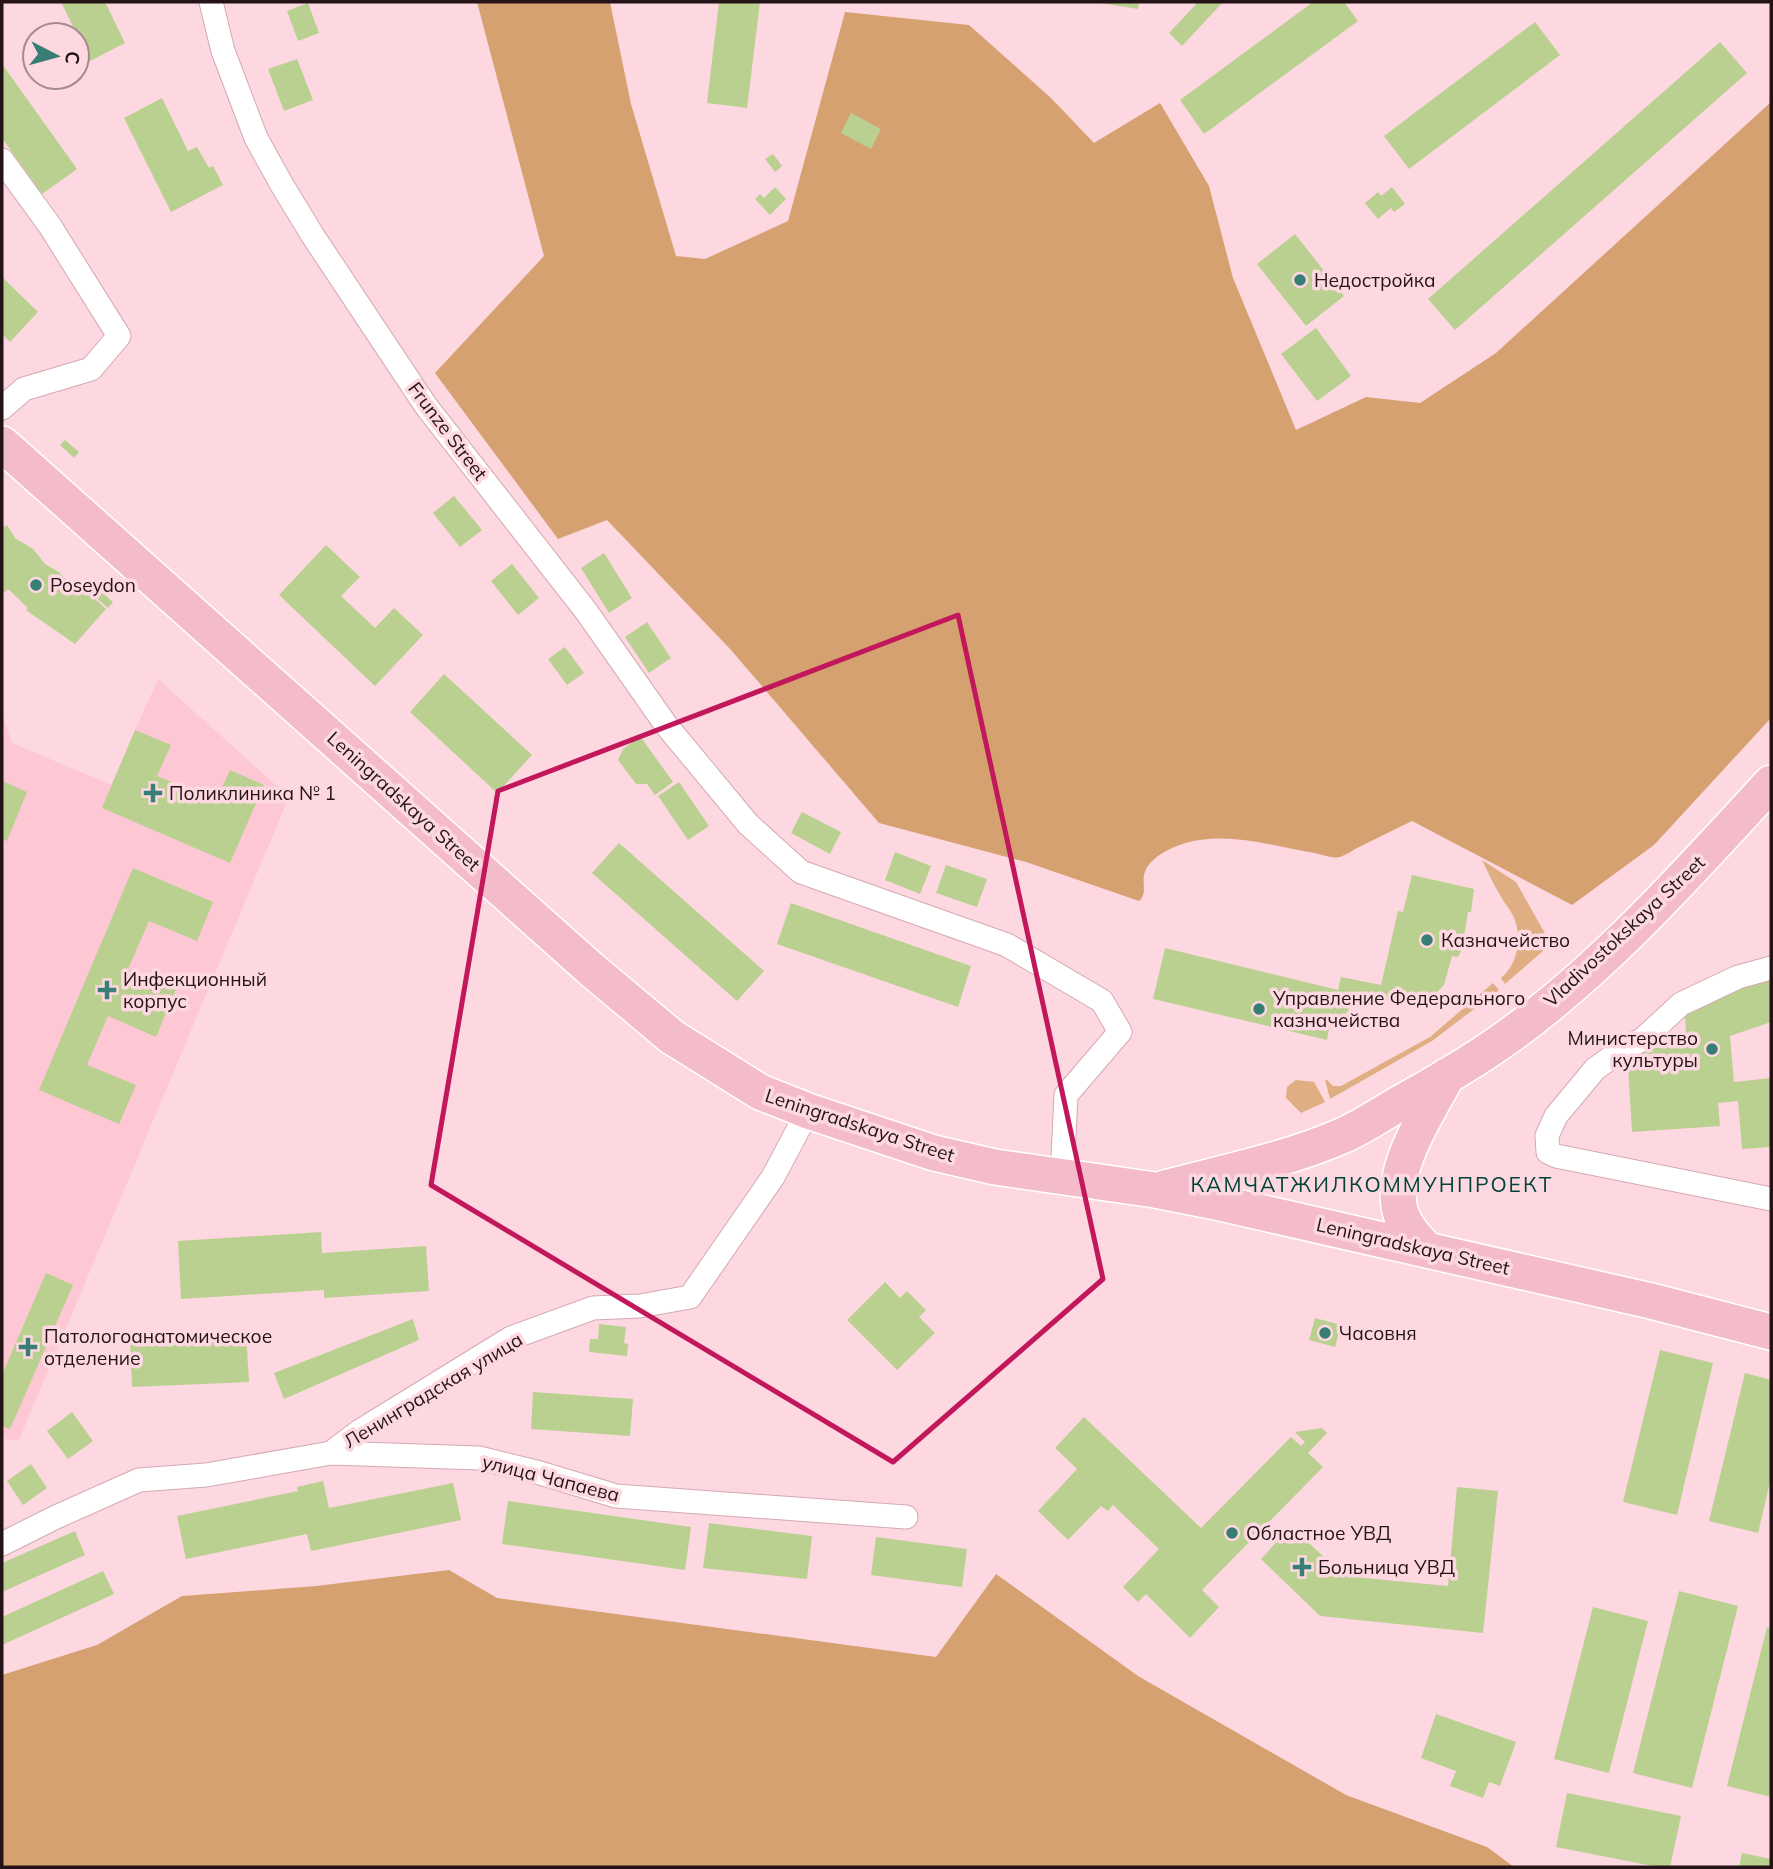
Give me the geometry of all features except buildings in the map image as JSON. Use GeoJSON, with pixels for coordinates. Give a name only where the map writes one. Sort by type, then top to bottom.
{"type":"FeatureCollection","features":[{"type":"Feature","properties":{"kind":"main road","name":"Leningradskaya Street"},"geometry":{"type":"LineString","coordinates":[[2,444],[592,970],[672,1038],[760,1092],[934,1153],[995,1167],[1155,1190],[1298,1220],[1651,1301],[1771,1332]]}},
{"type":"Feature","properties":{"kind":"main road","name":"Vladivostokskaya Street"},"geometry":{"type":"LineString","coordinates":[[1155,1190],[1264,1162],[1344,1135],[1500,1042],[1581,976],[1684,878],[1771,783]]}},
{"type":"Feature","properties":{"kind":"main road"},"geometry":{"type":"LineString","coordinates":[[1426,1249],[1407,1228],[1400,1212],[1398,1195],[1406,1152],[1447,1076]]}},
{"type":"Feature","properties":{"kind":"main road"},"geometry":{"type":"LineString","coordinates":[[1298,1220],[1280,1200],[1276,1185],[1280,1171],[1306,1148]]}},
{"type":"Feature","properties":{"kind":"street","name":"Frunze Street"},"geometry":{"type":"LineString","coordinates":[[211,2],[223,51],[251,126],[313,236],[426,406],[586,611],[666,725],[748,824],[801,872],[1007,945],[1102,1001],[1120,1032],[1066,1095],[1062,1178]]}},
{"type":"Feature","properties":{"kind":"street"},"geometry":{"type":"LineString","coordinates":[[2,160],[50,226],[119,337],[91,369],[24,389],[2,408]]}},
{"type":"Feature","properties":{"kind":"street"},"geometry":{"type":"LineString","coordinates":[[1771,968],[1738,977],[1681,1004],[1642,1040],[1624,1048],[1595,1069],[1556,1116],[1546,1144],[1548,1152],[1556,1156],[1771,1199]]}},
{"type":"Feature","properties":{"kind":"street","name":"Ленинградская улица"},"geometry":{"type":"LineString","coordinates":[[331,1453],[360,1431],[511,1338],[593,1308],[640,1306],[690,1297],[774,1177],[808,1111]]}},
{"type":"Feature","properties":{"kind":"street","name":"улица Чапаева"},"geometry":{"type":"LineString","coordinates":[[2,1544],[139,1480],[205,1475],[331,1453],[479,1458],[616,1496],[906,1517]]}},
{"type":"Feature","properties":{"kind":"highlighted area"},"geometry":{"type":"Polygon","coordinates":[[[958,615],[1103,1279],[893,1462],[431,1185],[498,791],[958,615]]]}},
{"type":"Feature","properties":{"kind":"shaded area"},"geometry":{"type":"Polygon","coordinates":[[[477,2],[610,2],[631,104],[676,256],[705,259],[788,221],[845,12],[969,25],[1051,98],[1094,143],[1160,103],[1209,186],[1233,278],[1296,430],[1366,397],[1420,403],[1496,353],[1771,102],[1771,718],[1654,845],[1572,905],[1412,821],[1340,857],[1252,841],[1194,841],[1175,847],[1150,863],[1144,876],[1144,892],[1139,901],[1026,862],[879,823],[731,650],[607,520],[558,539],[435,373],[544,256],[477,2]]]}},
{"type":"Feature","properties":{"kind":"shaded area"},"geometry":{"type":"Polygon","coordinates":[[[158,679],[289,797],[19,1440],[2,1439],[2,714],[12,743],[111,785],[158,679]]]}},
{"type":"Feature","properties":{"kind":"shaded area"},"geometry":{"type":"Polygon","coordinates":[[[1482,860],[1516,882],[1551,944],[1505,984],[1501,978],[1515,959],[1517,926],[1482,860]]]}},
{"type":"Feature","properties":{"kind":"shaded area"},"geometry":{"type":"Polygon","coordinates":[[[1493,983],[1499,990],[1432,1041],[1330,1099],[1325,1080],[1333,1086],[1341,1086],[1430,1037],[1493,983]]]}},
{"type":"Feature","properties":{"kind":"shaded area"},"geometry":{"type":"Polygon","coordinates":[[[1296,1080],[1314,1082],[1325,1102],[1301,1113],[1286,1098],[1287,1087],[1296,1080]]]}},
{"type":"Feature","properties":{"kind":"shaded area"},"geometry":{"type":"Polygon","coordinates":[[[449,1570],[497,1598],[936,1657],[996,1574],[1138,1676],[1346,1795],[1487,1847],[1514,1867],[2,1867],[2,1675],[97,1645],[182,1596],[316,1586],[449,1570]]]}},
{"type":"Feature","properties":{"kind":"place","name":"Недостройка"},"geometry":{"type":"Point","coordinates":[1300,280]}},
{"type":"Feature","properties":{"kind":"place","name":"Poseydon"},"geometry":{"type":"Point","coordinates":[36,585]}},
{"type":"Feature","properties":{"kind":"place","name":"Поликлиника № 1"},"geometry":{"type":"Point","coordinates":[153,793]}},
{"type":"Feature","properties":{"kind":"place","name":"Казначейство"},"geometry":{"type":"Point","coordinates":[1427,940]}},
{"type":"Feature","properties":{"kind":"place","name":"Инфекционный корпус"},"geometry":{"type":"Point","coordinates":[107,990]}},
{"type":"Feature","properties":{"kind":"place","name":"Управление Федерального казначейства"},"geometry":{"type":"Point","coordinates":[1259,1009]}},
{"type":"Feature","properties":{"kind":"place","name":"Министерство культуры"},"geometry":{"type":"Point","coordinates":[1712,1049]}},
{"type":"Feature","properties":{"kind":"place","name":"Часовня"},"geometry":{"type":"Point","coordinates":[1325,1333]}},
{"type":"Feature","properties":{"kind":"place","name":"Патологоанатомическое отделение"},"geometry":{"type":"Point","coordinates":[28,1347]}},
{"type":"Feature","properties":{"kind":"place","name":"Областное УВД"},"geometry":{"type":"Point","coordinates":[1232,1533]}},
{"type":"Feature","properties":{"kind":"place","name":"Больница УВД"},"geometry":{"type":"Point","coordinates":[1302,1567]}},
{"type":"Feature","properties":{"kind":"district","name":"КАМЧАТЖИЛКОММУНПРОЕКТ"},"geometry":{"type":"Point","coordinates":[1372,1185]}}]}
